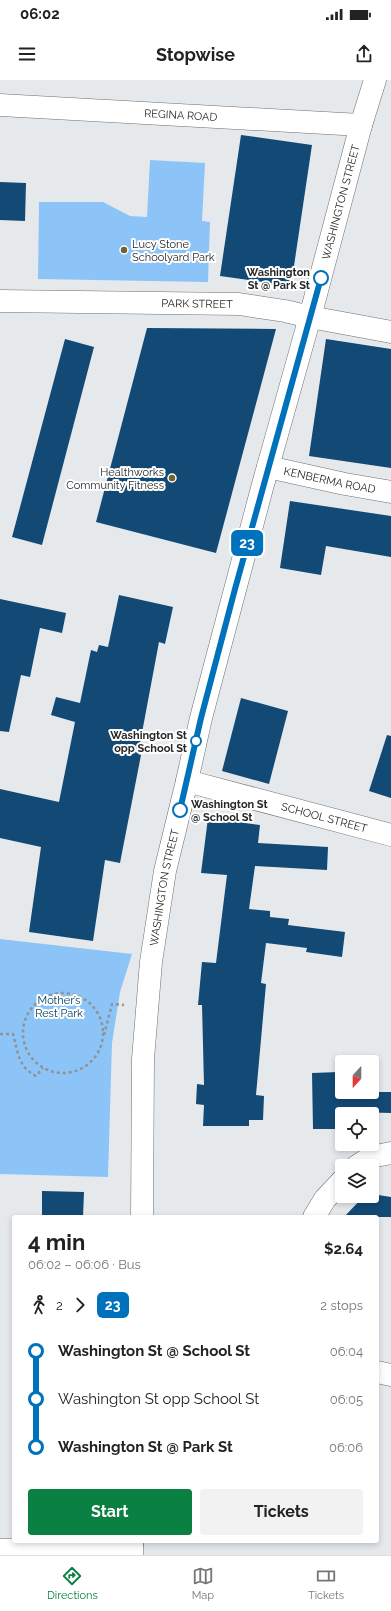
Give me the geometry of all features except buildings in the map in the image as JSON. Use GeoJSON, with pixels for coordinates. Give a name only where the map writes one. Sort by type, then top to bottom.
{"type":"FeatureCollection","features":[{"type":"Feature","properties":{"kind":"street","name":"WASHINGTON STREET"},"geometry":{"type":"LineString","coordinates":[[142,1215],[143,1058],[151,962],[165,871],[201,718],[361,125],[375,80]]}},
{"type":"Feature","properties":{"kind":"street","name":"REGINA ROAD"},"geometry":{"type":"LineString","coordinates":[[0,105],[361,125]]}},
{"type":"Feature","properties":{"kind":"street","name":"PARK STREET"},"geometry":{"type":"LineString","coordinates":[[1,304],[239,304],[285,311],[391,332]]}},
{"type":"Feature","properties":{"kind":"street","name":"KENBERMA ROAD"},"geometry":{"type":"LineString","coordinates":[[268,467],[345,484],[391,492]]}},
{"type":"Feature","properties":{"kind":"street","name":"SCHOOL STREET"},"geometry":{"type":"LineString","coordinates":[[187,781],[391,835]]}},
{"type":"Feature","properties":{"kind":"street"},"geometry":{"type":"LineString","coordinates":[[368,1159],[391,1153]]}},
{"type":"Feature","properties":{"kind":"street"},"geometry":{"type":"LineString","coordinates":[[315,1215],[325,1200],[335,1189]]}},
{"type":"Feature","properties":{"kind":"street"},"geometry":{"type":"LineString","coordinates":[[379,1372],[391,1375]]}},
{"type":"Feature","properties":{"kind":"street"},"geometry":{"type":"LineString","coordinates":[[0,1550],[132,1547]]}},
{"type":"Feature","properties":{"kind":"path"},"geometry":{"type":"LineString","coordinates":[[103,1037],[102,1022],[95,1010],[79,997],[66,993],[47,996],[30,1010],[24,1022],[24,1043],[30,1056],[43,1068],[56,1073],[70,1073],[83,1068],[99,1051],[103,1037],[112,1004],[147,1006]]}},
{"type":"Feature","properties":{"kind":"path"},"geometry":{"type":"LineString","coordinates":[[0,1034],[13,1034],[21,1063],[29,1072],[36,1076],[43,1068]]}},
{"type":"Feature","properties":{"kind":"green space","name":"Lucy Stone Schoolyard Park"},"geometry":{"type":"Polygon","coordinates":[[[150,160],[205,163],[202,221],[210,222],[208,282],[38,279],[39,202],[103,202],[130,216],[147,217],[150,160]]]}},
{"type":"Feature","properties":{"kind":"green space","name":"Mother’s Rest Park"},"geometry":{"type":"Polygon","coordinates":[[[0,939],[132,954],[120,992],[112,1043],[108,1177],[0,1174],[0,939]]]}},
{"type":"Feature","properties":{"kind":"bus line","name":"23"},"geometry":{"type":"LineString","coordinates":[[180,810],[201,718],[235,589],[290,385],[321,278]]}},
{"type":"Feature","properties":{"kind":"place","name":"Lucy Stone Schoolyard Park"},"geometry":{"type":"Point","coordinates":[124,250]}},
{"type":"Feature","properties":{"kind":"place","name":"Washington St @ Park St"},"geometry":{"type":"Point","coordinates":[321,278]}},
{"type":"Feature","properties":{"kind":"place","name":"Healthworks Community Fitness"},"geometry":{"type":"Point","coordinates":[172,478]}},
{"type":"Feature","properties":{"kind":"place","name":"Washington St opp School St"},"geometry":{"type":"Point","coordinates":[196,741]}},
{"type":"Feature","properties":{"kind":"place","name":"Washington St @ School St"},"geometry":{"type":"Point","coordinates":[180,810]}}]}
